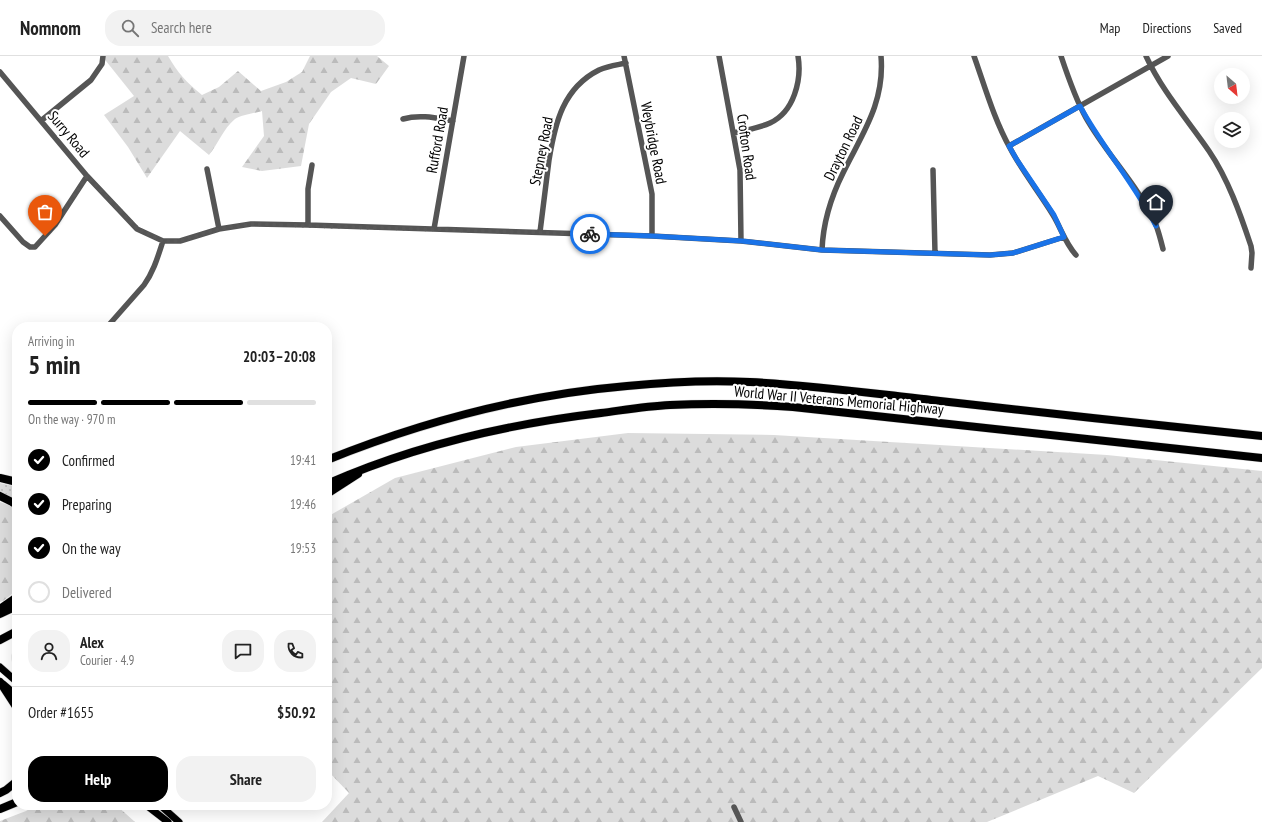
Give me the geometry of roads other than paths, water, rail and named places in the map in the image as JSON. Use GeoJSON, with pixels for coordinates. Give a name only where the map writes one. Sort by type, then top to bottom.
{"type":"FeatureCollection","features":[{"type":"Feature","properties":{"kind":"highway","name":"World War II Veterans Memorial Highway"},"geometry":{"type":"LineString","coordinates":[[332,458],[374,441],[426,424],[487,408],[599,388],[688,382],[747,382],[827,388],[1262,436]]}},
{"type":"Feature","properties":{"kind":"highway","name":"World War II Veterans Memorial Highway"},"geometry":{"type":"LineString","coordinates":[[332,482],[364,468],[396,457],[460,439],[528,424],[650,406],[724,404],[824,410],[1262,458]]}},
{"type":"Feature","properties":{"kind":"highway"},"geometry":{"type":"LineString","coordinates":[[332,491],[356,477],[364,468]]}},
{"type":"Feature","properties":{"kind":"highway"},"geometry":{"type":"LineString","coordinates":[[0,478],[12,481]]}},
{"type":"Feature","properties":{"kind":"highway"},"geometry":{"type":"LineString","coordinates":[[0,496],[12,502]]}},
{"type":"Feature","properties":{"kind":"highway"},"geometry":{"type":"LineString","coordinates":[[0,609],[12,601]]}},
{"type":"Feature","properties":{"kind":"highway"},"geometry":{"type":"LineString","coordinates":[[0,614],[12,608]]}},
{"type":"Feature","properties":{"kind":"highway"},"geometry":{"type":"LineString","coordinates":[[0,640],[12,634]]}},
{"type":"Feature","properties":{"kind":"highway"},"geometry":{"type":"LineString","coordinates":[[0,682],[12,700]]}},
{"type":"Feature","properties":{"kind":"highway"},"geometry":{"type":"LineString","coordinates":[[0,793],[12,785]]}},
{"type":"Feature","properties":{"kind":"highway"},"geometry":{"type":"LineString","coordinates":[[0,809],[12,804]]}},
{"type":"Feature","properties":{"kind":"main road"},"geometry":{"type":"LineString","coordinates":[[0,667],[12,678]]}},
{"type":"Feature","properties":{"kind":"main road"},"geometry":{"type":"LineString","coordinates":[[0,682],[12,692]]}},
{"type":"Feature","properties":{"kind":"main road"},"geometry":{"type":"LineString","coordinates":[[152,810],[168,822]]}},
{"type":"Feature","properties":{"kind":"main road"},"geometry":{"type":"LineString","coordinates":[[166,810],[179,822]]}},
{"type":"Feature","properties":{"kind":"street"},"geometry":{"type":"LineString","coordinates":[[42,120],[91,80],[102,64],[103,56]]}},
{"type":"Feature","properties":{"kind":"street","name":"Rufford Road"},"geometry":{"type":"LineString","coordinates":[[434,229],[464,56]]}},
{"type":"Feature","properties":{"kind":"street","name":"Weybridge Road"},"geometry":{"type":"LineString","coordinates":[[624,56],[652,194],[652,236]]}},
{"type":"Feature","properties":{"kind":"street","name":"Crofton Road"},"geometry":{"type":"LineString","coordinates":[[719,56],[740,170],[742,241]]}},
{"type":"Feature","properties":{"kind":"street"},"geometry":{"type":"LineString","coordinates":[[734,133],[769,124],[777,120],[786,109],[796,92],[799,72],[798,56]]}},
{"type":"Feature","properties":{"kind":"street","name":"Drayton Road"},"geometry":{"type":"LineString","coordinates":[[822,250],[824,230],[834,194],[842,175],[865,131],[878,99],[882,74],[881,56]]}},
{"type":"Feature","properties":{"kind":"street"},"geometry":{"type":"LineString","coordinates":[[974,56],[1000,127],[1009,146],[1054,215],[1067,243],[1076,255]]}},
{"type":"Feature","properties":{"kind":"street"},"geometry":{"type":"LineString","coordinates":[[1061,56],[1080,106],[1100,140],[1147,208],[1156,226],[1163,249]]}},
{"type":"Feature","properties":{"kind":"street"},"geometry":{"type":"LineString","coordinates":[[1146,56],[1166,92],[1209,151],[1228,184],[1251,246],[1252,261],[1250,268]]}},
{"type":"Feature","properties":{"kind":"street"},"geometry":{"type":"LineString","coordinates":[[1009,146],[1168,56]]}},
{"type":"Feature","properties":{"kind":"street","name":"Stepney Road"},"geometry":{"type":"LineString","coordinates":[[540,232],[550,154],[557,121],[564,103],[577,87],[591,75],[609,67],[626,62]]}},
{"type":"Feature","properties":{"kind":"street","name":"Surry Road"},"geometry":{"type":"LineString","coordinates":[[0,72],[42,120],[87,176],[138,229],[163,241],[180,241],[219,229],[251,224],[652,236],[742,241],[822,250],[990,255],[1013,253],[1064,237]]}},
{"type":"Feature","properties":{"kind":"street"},"geometry":{"type":"LineString","coordinates":[[403,119],[420,116],[452,121]]}},
{"type":"Feature","properties":{"kind":"street"},"geometry":{"type":"LineString","coordinates":[[308,225],[308,189],[312,165]]}},
{"type":"Feature","properties":{"kind":"street"},"geometry":{"type":"LineString","coordinates":[[207,169],[219,229]]}},
{"type":"Feature","properties":{"kind":"street"},"geometry":{"type":"LineString","coordinates":[[933,170],[935,254]]}},
{"type":"Feature","properties":{"kind":"street"},"geometry":{"type":"LineString","coordinates":[[0,216],[23,242],[30,247],[35,247],[55,225],[87,176]]}},
{"type":"Feature","properties":{"kind":"street"},"geometry":{"type":"LineString","coordinates":[[111,322],[144,285],[153,269],[163,241]]}},
{"type":"Feature","properties":{"kind":"street"},"geometry":{"type":"LineString","coordinates":[[734,807],[741,822]]}}]}
